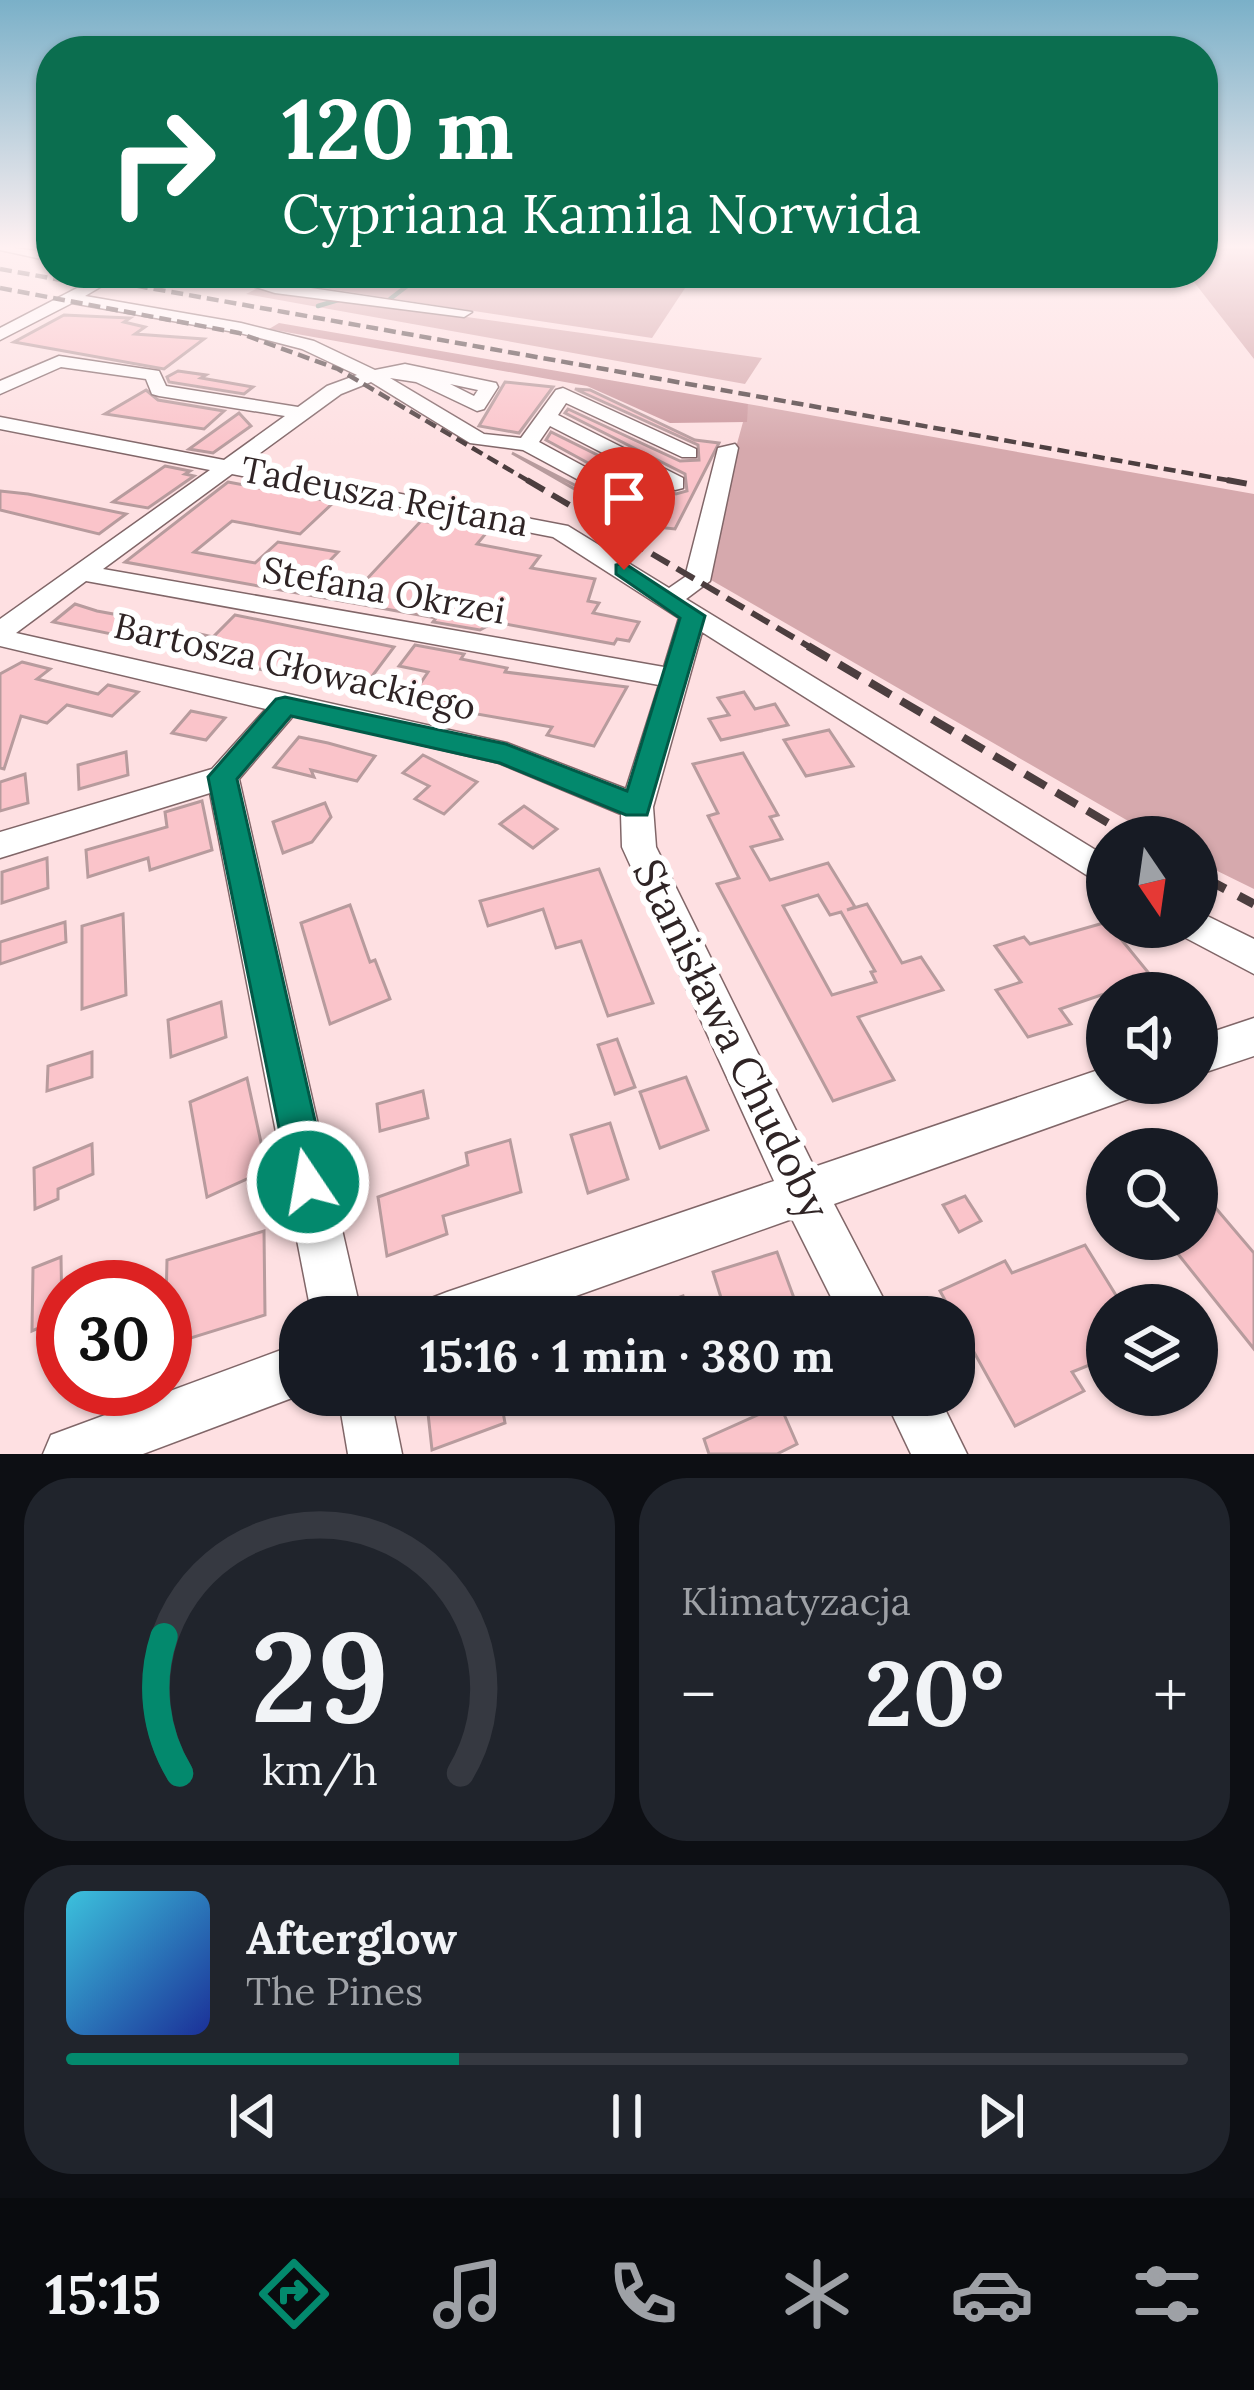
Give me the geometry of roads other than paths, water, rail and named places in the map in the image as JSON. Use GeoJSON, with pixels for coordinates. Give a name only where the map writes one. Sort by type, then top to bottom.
{"type":"FeatureCollection","features":[{"type":"Feature","properties":{"kind":"street"},"geometry":{"type":"LineString","coordinates":[[5,329],[37,314]]}},
{"type":"Feature","properties":{"kind":"street"},"geometry":{"type":"LineString","coordinates":[[123,314],[205,334]]}},
{"type":"Feature","properties":{"kind":"street"},"geometry":{"type":"LineString","coordinates":[[144,314],[286,339],[374,376],[477,439],[503,446],[527,444],[651,512]]}},
{"type":"Feature","properties":{"kind":"street"},"geometry":{"type":"LineString","coordinates":[[0,388],[59,361],[153,375],[158,390],[299,413]]}},
{"type":"Feature","properties":{"kind":"street"},"geometry":{"type":"LineString","coordinates":[[0,635],[227,464],[334,390],[405,370]]}},
{"type":"Feature","properties":{"kind":"street"},"geometry":{"type":"LineString","coordinates":[[527,444],[563,394],[689,453]]}},
{"type":"Feature","properties":{"kind":"street"},"geometry":{"type":"LineString","coordinates":[[548,417],[675,483]]}},
{"type":"Feature","properties":{"kind":"street","name":"Tadeusza Rejtana"},"geometry":{"type":"LineString","coordinates":[[0,423],[560,531],[1086,861]]}},
{"type":"Feature","properties":{"kind":"street","name":"Stanisława Chudoby"},"geometry":{"type":"LineString","coordinates":[[728,448],[697,581],[680,607],[673,678],[637,807],[639,847],[857,1296]]}},
{"type":"Feature","properties":{"kind":"street","name":"Stefana Okrzei"},"geometry":{"type":"LineString","coordinates":[[82,573],[673,678]]}},
{"type":"Feature","properties":{"kind":"street","name":"Bartosza Głowackiego"},"geometry":{"type":"LineString","coordinates":[[0,635],[285,706],[506,754],[637,807]]}},
{"type":"Feature","properties":{"kind":"street"},"geometry":{"type":"LineString","coordinates":[[0,845],[223,777],[285,706]]}},
{"type":"Feature","properties":{"kind":"street"},"geometry":{"type":"LineString","coordinates":[[223,777],[333,1296]]}},
{"type":"Feature","properties":{"kind":"street"},"geometry":{"type":"LineString","coordinates":[[1218,938],[1254,958]]}},
{"type":"Feature","properties":{"kind":"street"},"geometry":{"type":"LineString","coordinates":[[1218,1049],[1254,1037]]}},
{"type":"Feature","properties":{"kind":"street"},"geometry":{"type":"LineString","coordinates":[[507,1296],[1086,1094]]}},
{"type":"Feature","properties":{"kind":"street"},"geometry":{"type":"LineString","coordinates":[[70,1454],[279,1377]]}},
{"type":"Feature","properties":{"kind":"street"},"geometry":{"type":"LineString","coordinates":[[368,1416],[375,1454]]}},
{"type":"Feature","properties":{"kind":"street"},"geometry":{"type":"LineString","coordinates":[[920,1416],[940,1454]]}},
{"type":"Feature","properties":{"kind":"railway"},"geometry":{"type":"LineString","coordinates":[[137,314],[239,333],[338,369],[532,483]]}},
{"type":"Feature","properties":{"kind":"railway"},"geometry":{"type":"LineString","coordinates":[[294,314],[1244,483]]}},
{"type":"Feature","properties":{"kind":"railway"},"geometry":{"type":"LineString","coordinates":[[527,480],[813,649]]}},
{"type":"Feature","properties":{"kind":"railway"},"geometry":{"type":"LineString","coordinates":[[1227,480],[1254,485]]}},
{"type":"Feature","properties":{"kind":"railway"},"geometry":{"type":"LineString","coordinates":[[808,646],[1096,816]]}},
{"type":"Feature","properties":{"kind":"railway"},"geometry":{"type":"LineString","coordinates":[[1218,885],[1254,904]]}}]}
